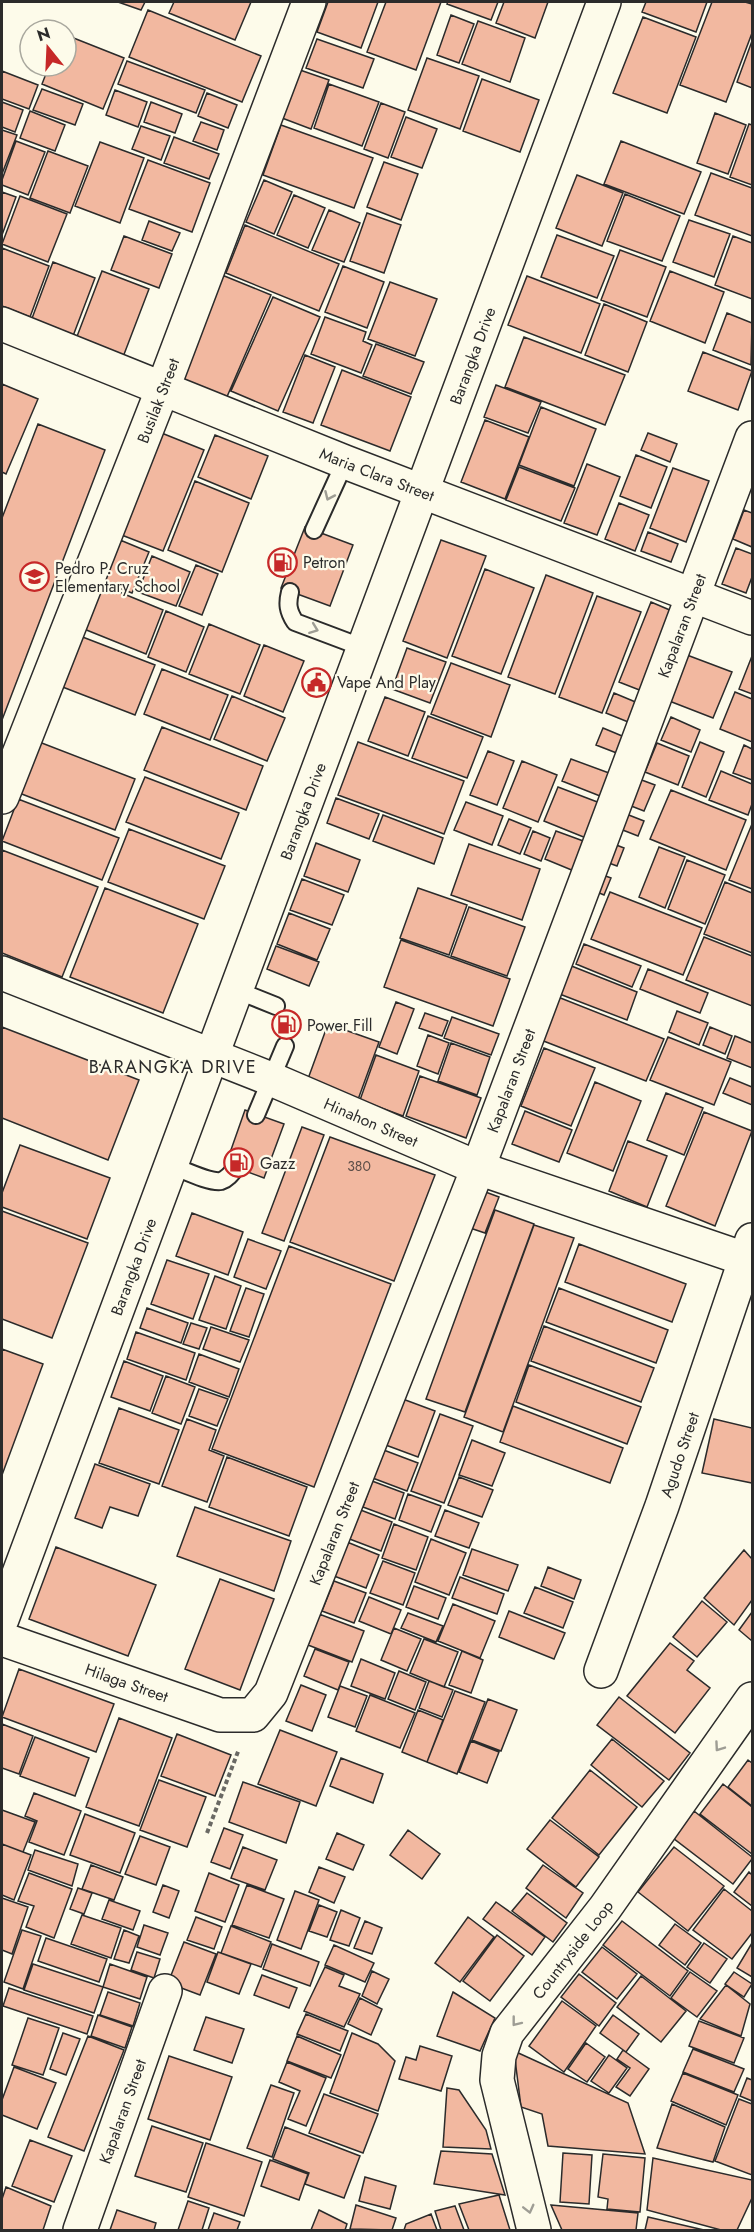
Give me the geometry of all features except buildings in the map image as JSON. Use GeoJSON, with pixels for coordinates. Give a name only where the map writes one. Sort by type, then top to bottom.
{"type":"FeatureCollection","features":[{"type":"Feature","properties":{"kind":"street","name":"Busilak Street"},"geometry":{"type":"LineString","coordinates":[[2,797],[163,388],[309,2]]}},
{"type":"Feature","properties":{"kind":"street","name":"Barangka Drive"},"geometry":{"type":"LineString","coordinates":[[2,1619],[604,2]]}},
{"type":"Feature","properties":{"kind":"street","name":"Maria Clara Street"},"geometry":{"type":"LineString","coordinates":[[2,324],[345,462],[753,618]]}},
{"type":"Feature","properties":{"kind":"street","name":"Kapalaran Street"},"geometry":{"type":"LineString","coordinates":[[253,1715],[271,1693],[478,1168],[753,438]]}},
{"type":"Feature","properties":{"kind":"street","name":"Hinahon Street"},"geometry":{"type":"LineString","coordinates":[[2,974],[271,1079],[478,1168],[750,1253]]}},
{"type":"Feature","properties":{"kind":"street","name":"Agudo Street"},"geometry":{"type":"LineString","coordinates":[[602,1671],[750,1253]]}},
{"type":"Feature","properties":{"kind":"street","name":"Hilaga Street"},"geometry":{"type":"LineString","coordinates":[[2,1639],[220,1715],[253,1715]]}},
{"type":"Feature","properties":{"kind":"street","name":"Countryside Loop"},"geometry":{"type":"LineString","coordinates":[[534,2230],[497,2080],[499,2056],[507,2033],[605,1908],[753,1699]]}},
{"type":"Feature","properties":{"kind":"street","name":"Kapalaran Street"},"geometry":{"type":"LineString","coordinates":[[80,2230],[165,1991]]}},
{"type":"Feature","properties":{"kind":"lane"},"geometry":{"type":"LineString","coordinates":[[314,530],[345,462]]}},
{"type":"Feature","properties":{"kind":"lane"},"geometry":{"type":"LineString","coordinates":[[290,592],[288,603],[295,621],[364,648]]}},
{"type":"Feature","properties":{"kind":"lane"},"geometry":{"type":"LineString","coordinates":[[236,990],[276,1006]]}},
{"type":"Feature","properties":{"kind":"lane"},"geometry":{"type":"LineString","coordinates":[[256,1115],[285,1046]]}},
{"type":"Feature","properties":{"kind":"lane"},"geometry":{"type":"LineString","coordinates":[[170,1165],[210,1180],[220,1181],[229,1177],[235,1169]]}},
{"type":"Feature","properties":{"kind":"path"},"geometry":{"type":"LineString","coordinates":[[207,1833],[253,1715]]}},
{"type":"Feature","properties":{"kind":"place","name":"Petron"},"geometry":{"type":"Point","coordinates":[282,562]}},
{"type":"Feature","properties":{"kind":"place","name":"Pedro P. Cruz Elementary School"},"geometry":{"type":"Point","coordinates":[34,577]}},
{"type":"Feature","properties":{"kind":"place","name":"Vape And Play"},"geometry":{"type":"Point","coordinates":[316,682]}},
{"type":"Feature","properties":{"kind":"place","name":"Power Fill"},"geometry":{"type":"Point","coordinates":[286,1025]}},
{"type":"Feature","properties":{"kind":"place","name":"Gazz"},"geometry":{"type":"Point","coordinates":[239,1163]}},
{"type":"Feature","properties":{"kind":"district","name":"BARANGKA DRIVE"},"geometry":{"type":"Point","coordinates":[173,1067]}}]}
